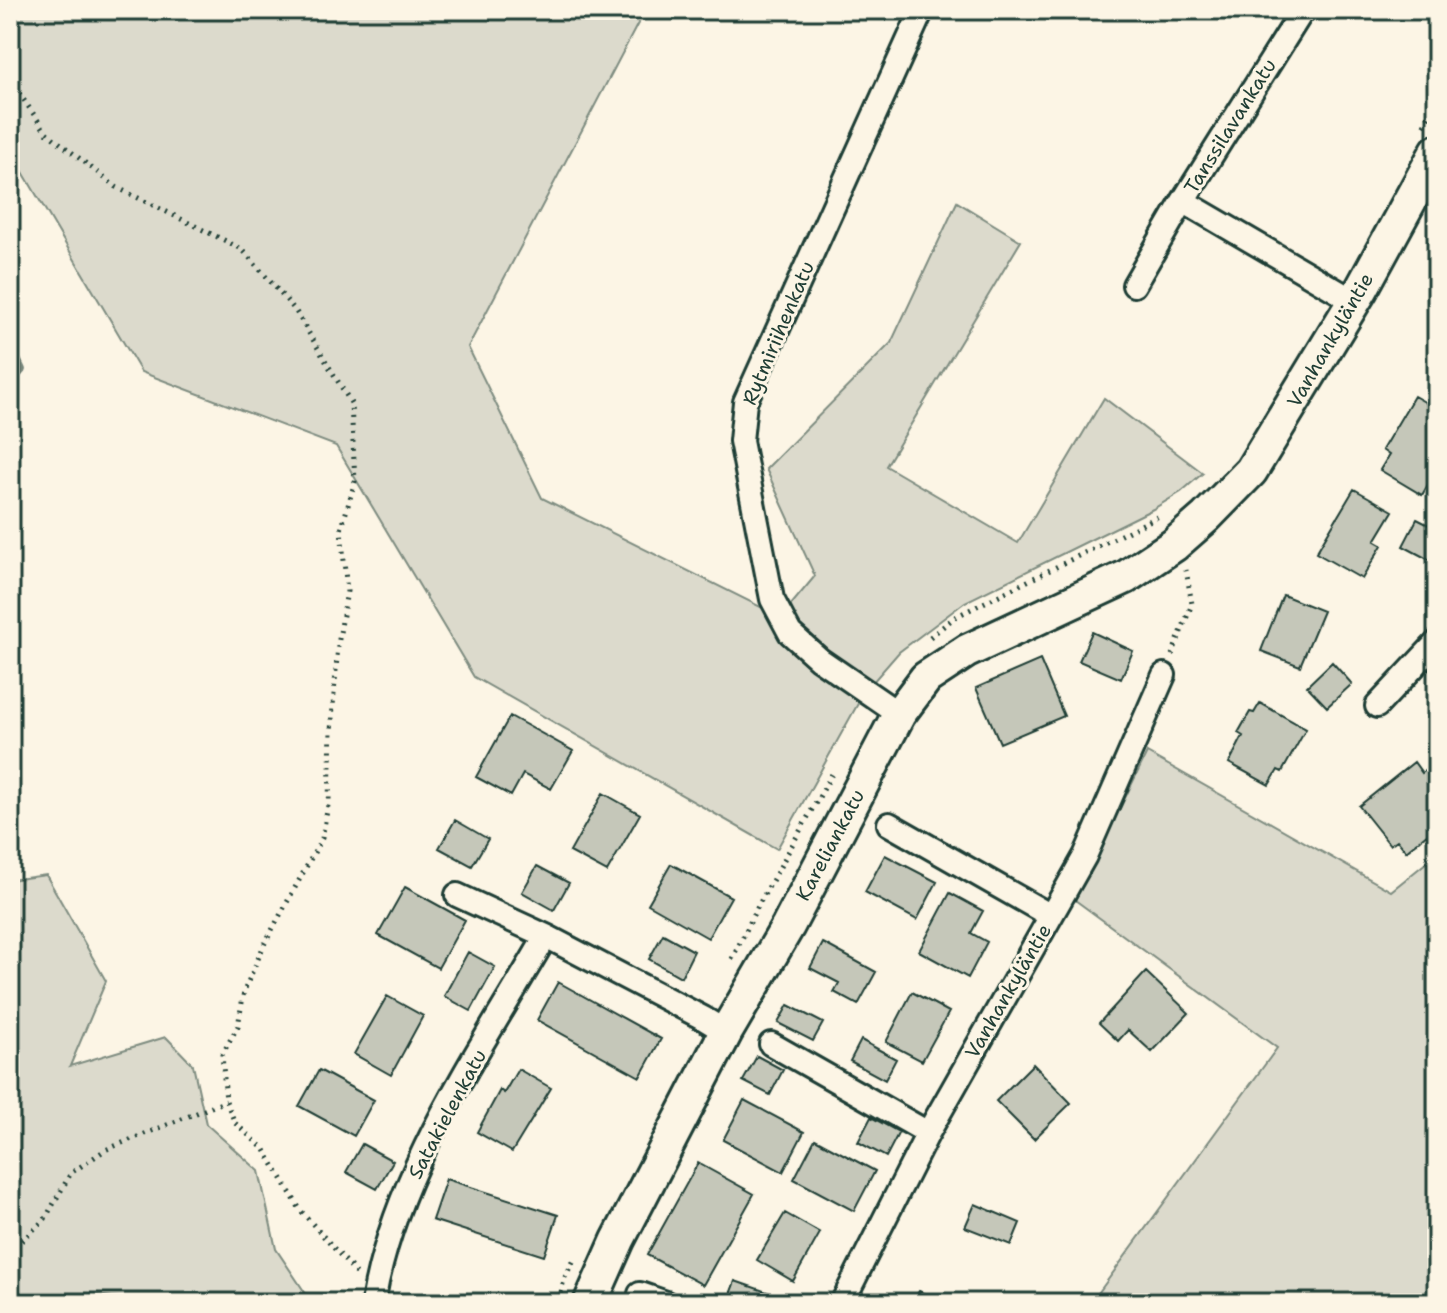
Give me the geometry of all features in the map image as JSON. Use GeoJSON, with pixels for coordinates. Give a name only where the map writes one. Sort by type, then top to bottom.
{"type":"FeatureCollection","features":[{"type":"Feature","properties":{"kind":"street","name":"Rytmiriihenkatu"},"geometry":{"type":"LineString","coordinates":[[899,714],[819,659],[790,633],[772,599],[741,441],[745,402],[922,10]]}},
{"type":"Feature","properties":{"kind":"street","name":"Tanssilavankatu"},"geometry":{"type":"LineString","coordinates":[[1134,285],[1303,10]]}},
{"type":"Feature","properties":{"kind":"street","name":"Vanhankyläntie"},"geometry":{"type":"LineString","coordinates":[[1206,517],[1251,471],[1354,301],[1437,151]]}},
{"type":"Feature","properties":{"kind":"street","name":"Tanssilavankatu"},"geometry":{"type":"LineString","coordinates":[[1183,201],[1219,225],[1354,301]]}},
{"type":"Feature","properties":{"kind":"street","name":"Kareliankatu"},"geometry":{"type":"LineString","coordinates":[[590,1303],[618,1240],[726,1032],[788,926],[899,714],[926,678],[967,651],[1126,577],[1174,545],[1206,517]]}},
{"type":"Feature","properties":{"kind":"street"},"geometry":{"type":"LineString","coordinates":[[1377,706],[1437,642]]}},
{"type":"Feature","properties":{"kind":"street","name":"Vanhankyläntie"},"geometry":{"type":"LineString","coordinates":[[842,1303],[928,1133],[1085,856],[1164,675]]}},
{"type":"Feature","properties":{"kind":"street"},"geometry":{"type":"LineString","coordinates":[[889,824],[1051,916]]}},
{"type":"Feature","properties":{"kind":"street"},"geometry":{"type":"LineString","coordinates":[[457,895],[546,936],[726,1032]]}},
{"type":"Feature","properties":{"kind":"street","name":"Satakielenkatu"},"geometry":{"type":"LineString","coordinates":[[374,1296],[398,1209],[431,1136],[546,936]]}},
{"type":"Feature","properties":{"kind":"street"},"geometry":{"type":"LineString","coordinates":[[771,1044],[928,1133]]}},
{"type":"Feature","properties":{"kind":"street"},"geometry":{"type":"LineString","coordinates":[[640,1294],[666,1303]]}},
{"type":"Feature","properties":{"kind":"path"},"geometry":{"type":"LineString","coordinates":[[10,80],[46,132],[116,187],[242,249],[295,310],[351,403],[355,481],[341,530],[347,591],[338,645],[329,800],[322,838],[265,943],[244,991],[238,1026],[222,1055],[226,1101],[235,1123],[265,1150],[301,1211],[374,1296]]}},
{"type":"Feature","properties":{"kind":"path"},"geometry":{"type":"LineString","coordinates":[[1158,517],[1189,575],[1192,604],[1164,675]]}},
{"type":"Feature","properties":{"kind":"path"},"geometry":{"type":"LineString","coordinates":[[10,1252],[45,1219],[71,1173],[105,1150],[226,1101]]}},
{"type":"Feature","properties":{"kind":"shaded area"},"geometry":{"type":"Polygon","coordinates":[[[10,10],[645,10],[468,347],[542,498],[781,617],[815,576],[766,469],[891,343],[957,202],[1021,241],[886,466],[1018,543],[1104,398],[1203,473],[1181,492],[1153,509],[965,602],[899,652],[865,691],[777,849],[474,677],[336,446],[141,372],[10,150],[10,10]]]}},
{"type":"Feature","properties":{"kind":"shaded area"},"geometry":{"type":"Polygon","coordinates":[[[10,344],[22,370],[10,384],[10,344]]]}},
{"type":"Feature","properties":{"kind":"shaded area"},"geometry":{"type":"Polygon","coordinates":[[[1147,753],[1391,891],[1437,854],[1437,1303],[1091,1303],[1277,1048],[1075,900],[1147,753]]]}},
{"type":"Feature","properties":{"kind":"shaded area"},"geometry":{"type":"Polygon","coordinates":[[[46,875],[106,981],[70,1066],[166,1037],[193,1065],[206,1124],[259,1171],[276,1249],[312,1303],[162,1303],[96,1295],[84,1303],[10,1303],[10,880],[46,875]]]}},
{"type":"Feature","properties":{"kind":"building"},"geometry":{"type":"Polygon","coordinates":[[[1414,396],[1437,409],[1437,459],[1434,464],[1437,469],[1422,495],[1380,470],[1389,455],[1382,450],[1414,396]]]}},
{"type":"Feature","properties":{"kind":"building"},"geometry":{"type":"Polygon","coordinates":[[[1354,489],[1393,511],[1375,541],[1382,545],[1362,579],[1316,553],[1354,489]]]}},
{"type":"Feature","properties":{"kind":"building"},"geometry":{"type":"Polygon","coordinates":[[[1417,519],[1437,529],[1437,564],[1403,546],[1417,519]]]}},
{"type":"Feature","properties":{"kind":"building"},"geometry":{"type":"Polygon","coordinates":[[[1283,595],[1323,611],[1300,666],[1261,651],[1283,595]]]}},
{"type":"Feature","properties":{"kind":"building"},"geometry":{"type":"Polygon","coordinates":[[[1092,632],[1133,651],[1121,679],[1079,661],[1092,632]]]}},
{"type":"Feature","properties":{"kind":"building"},"geometry":{"type":"Polygon","coordinates":[[[1040,660],[1064,716],[1000,743],[976,688],[1040,660]]]}},
{"type":"Feature","properties":{"kind":"building"},"geometry":{"type":"Polygon","coordinates":[[[1332,662],[1352,684],[1327,707],[1307,686],[1332,662]]]}},
{"type":"Feature","properties":{"kind":"building"},"geometry":{"type":"Polygon","coordinates":[[[1260,703],[1306,729],[1282,772],[1278,770],[1269,785],[1229,763],[1243,736],[1238,733],[1250,712],[1254,713],[1260,703]]]}},
{"type":"Feature","properties":{"kind":"building"},"geometry":{"type":"Polygon","coordinates":[[[510,716],[573,751],[551,789],[523,774],[511,796],[476,777],[510,716]]]}},
{"type":"Feature","properties":{"kind":"building"},"geometry":{"type":"Polygon","coordinates":[[[1437,761],[1437,834],[1431,839],[1427,834],[1406,851],[1397,840],[1390,845],[1359,806],[1414,762],[1422,773],[1437,761]]]}},
{"type":"Feature","properties":{"kind":"building"},"geometry":{"type":"Polygon","coordinates":[[[603,793],[640,814],[607,872],[570,852],[603,793]]]}},
{"type":"Feature","properties":{"kind":"building"},"geometry":{"type":"Polygon","coordinates":[[[455,820],[488,839],[472,866],[439,848],[455,820]]]}},
{"type":"Feature","properties":{"kind":"building"},"geometry":{"type":"Polygon","coordinates":[[[885,855],[937,882],[917,920],[865,892],[885,855]]]}},
{"type":"Feature","properties":{"kind":"building"},"geometry":{"type":"Polygon","coordinates":[[[671,864],[731,897],[708,938],[648,904],[671,864]]]}},
{"type":"Feature","properties":{"kind":"building"},"geometry":{"type":"Polygon","coordinates":[[[537,866],[569,883],[554,910],[522,892],[537,866]]]}},
{"type":"Feature","properties":{"kind":"building"},"geometry":{"type":"Polygon","coordinates":[[[405,887],[465,920],[438,968],[378,935],[405,887]]]}},
{"type":"Feature","properties":{"kind":"building"},"geometry":{"type":"Polygon","coordinates":[[[950,893],[983,911],[971,933],[987,942],[968,978],[919,951],[950,893]]]}},
{"type":"Feature","properties":{"kind":"building"},"geometry":{"type":"Polygon","coordinates":[[[663,934],[694,951],[681,977],[649,959],[663,934]]]}},
{"type":"Feature","properties":{"kind":"building"},"geometry":{"type":"Polygon","coordinates":[[[823,943],[876,972],[858,1005],[834,992],[839,983],[810,968],[823,943]]]}},
{"type":"Feature","properties":{"kind":"building"},"geometry":{"type":"Polygon","coordinates":[[[468,952],[495,967],[471,1011],[444,996],[468,952]]]}},
{"type":"Feature","properties":{"kind":"building"},"geometry":{"type":"Polygon","coordinates":[[[1146,972],[1189,1013],[1152,1052],[1128,1030],[1118,1041],[1099,1023],[1146,972]]]}},
{"type":"Feature","properties":{"kind":"building"},"geometry":{"type":"Polygon","coordinates":[[[558,982],[661,1039],[640,1077],[537,1020],[558,982]]]}},
{"type":"Feature","properties":{"kind":"building"},"geometry":{"type":"Polygon","coordinates":[[[912,992],[949,1012],[922,1061],[886,1042],[912,992]]]}},
{"type":"Feature","properties":{"kind":"building"},"geometry":{"type":"Polygon","coordinates":[[[387,996],[423,1016],[391,1075],[354,1054],[387,996]]]}},
{"type":"Feature","properties":{"kind":"building"},"geometry":{"type":"Polygon","coordinates":[[[788,1005],[823,1023],[813,1041],[778,1023],[788,1005]]]}},
{"type":"Feature","properties":{"kind":"building"},"geometry":{"type":"Polygon","coordinates":[[[861,1040],[896,1059],[885,1080],[850,1061],[861,1040]]]}},
{"type":"Feature","properties":{"kind":"building"},"geometry":{"type":"Polygon","coordinates":[[[757,1056],[783,1070],[770,1095],[743,1081],[757,1056]]]}},
{"type":"Feature","properties":{"kind":"building"},"geometry":{"type":"Polygon","coordinates":[[[1033,1064],[1071,1103],[1034,1139],[996,1101],[1033,1064]]]}},
{"type":"Feature","properties":{"kind":"building"},"geometry":{"type":"Polygon","coordinates":[[[518,1069],[551,1088],[512,1152],[477,1132],[500,1090],[504,1093],[518,1069]]]}},
{"type":"Feature","properties":{"kind":"building"},"geometry":{"type":"Polygon","coordinates":[[[319,1070],[374,1100],[354,1136],[299,1106],[319,1070]]]}},
{"type":"Feature","properties":{"kind":"building"},"geometry":{"type":"Polygon","coordinates":[[[744,1100],[804,1132],[783,1172],[723,1140],[744,1100]]]}},
{"type":"Feature","properties":{"kind":"building"},"geometry":{"type":"Polygon","coordinates":[[[871,1117],[899,1132],[886,1157],[858,1142],[871,1117]]]}},
{"type":"Feature","properties":{"kind":"building"},"geometry":{"type":"Polygon","coordinates":[[[815,1139],[875,1171],[854,1211],[794,1179],[815,1139]]]}},
{"type":"Feature","properties":{"kind":"building"},"geometry":{"type":"Polygon","coordinates":[[[362,1144],[393,1161],[377,1189],[346,1172],[362,1144]]]}},
{"type":"Feature","properties":{"kind":"building"},"geometry":{"type":"Polygon","coordinates":[[[698,1163],[754,1194],[703,1285],[647,1255],[698,1163]]]}},
{"type":"Feature","properties":{"kind":"building"},"geometry":{"type":"Polygon","coordinates":[[[446,1179],[558,1215],[544,1256],[432,1220],[446,1179]]]}},
{"type":"Feature","properties":{"kind":"building"},"geometry":{"type":"Polygon","coordinates":[[[975,1204],[1020,1223],[1011,1245],[965,1227],[975,1204]]]}},
{"type":"Feature","properties":{"kind":"building"},"geometry":{"type":"Polygon","coordinates":[[[785,1213],[820,1233],[793,1281],[757,1260],[785,1213]]]}},
{"type":"Feature","properties":{"kind":"building"},"geometry":{"type":"Polygon","coordinates":[[[735,1281],[770,1293],[766,1303],[728,1300],[735,1281]]]}},
{"type":"Feature","properties":{"kind":"building"},"geometry":{"type":"Polygon","coordinates":[[[919,1291],[941,1303],[912,1303],[919,1291]]]}},
{"type":"Feature","properties":{"kind":"waterway"},"geometry":{"type":"LineString","coordinates":[[10,344],[22,370],[10,384]]}}]}
